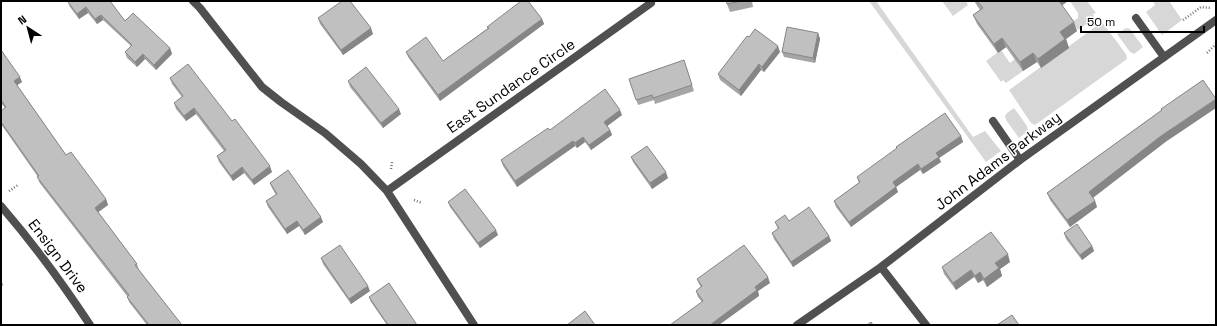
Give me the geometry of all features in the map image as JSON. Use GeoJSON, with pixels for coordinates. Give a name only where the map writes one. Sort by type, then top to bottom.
{"type":"FeatureCollection","features":[{"type":"Feature","properties":{"kind":"street"},"geometry":{"type":"LineString","coordinates":[[193,1],[262,87],[325,133],[361,164],[387,191],[474,325]]}},
{"type":"Feature","properties":{"kind":"street","name":"East Sundance Circle"},"geometry":{"type":"LineString","coordinates":[[387,191],[651,4]]}},
{"type":"Feature","properties":{"kind":"street"},"geometry":{"type":"LineString","coordinates":[[1136,18],[1164,57]]}},
{"type":"Feature","properties":{"kind":"street","name":"John Adams Parkway"},"geometry":{"type":"LineString","coordinates":[[797,325],[881,266],[1020,160],[1216,20]]}},
{"type":"Feature","properties":{"kind":"street"},"geometry":{"type":"LineString","coordinates":[[993,121],[1020,160]]}},
{"type":"Feature","properties":{"kind":"street","name":"Ensign Drive"},"geometry":{"type":"LineString","coordinates":[[1,206],[18,225],[75,302],[90,325]]}},
{"type":"Feature","properties":{"kind":"street"},"geometry":{"type":"LineString","coordinates":[[881,266],[926,325]]}},
{"type":"Feature","properties":{"kind":"path"},"geometry":{"type":"LineString","coordinates":[[1183,20],[1201,8],[1211,8]]}},
{"type":"Feature","properties":{"kind":"path"},"geometry":{"type":"LineString","coordinates":[[1207,53],[1216,44]]}},
{"type":"Feature","properties":{"kind":"path"},"geometry":{"type":"LineString","coordinates":[[391,169],[392,162]]}},
{"type":"Feature","properties":{"kind":"path"},"geometry":{"type":"LineString","coordinates":[[9,191],[18,185]]}},
{"type":"Feature","properties":{"kind":"path"},"geometry":{"type":"LineString","coordinates":[[414,200],[422,202]]}},
{"type":"Feature","properties":{"kind":"shaded area"},"geometry":{"type":"Polygon","coordinates":[[[869,1],[876,1],[973,137],[985,131],[1001,151],[986,162],[869,1]]]}},
{"type":"Feature","properties":{"kind":"shaded area"},"geometry":{"type":"Polygon","coordinates":[[[942,1],[966,1],[968,5],[953,16],[942,1]]]}},
{"type":"Feature","properties":{"kind":"shaded area"},"geometry":{"type":"Polygon","coordinates":[[[1070,1],[1087,1],[1096,13],[1093,14],[1095,18],[1078,30],[1072,22],[1078,18],[1078,13],[1070,1]]]}},
{"type":"Feature","properties":{"kind":"shaded area"},"geometry":{"type":"Polygon","coordinates":[[[1153,1],[1169,1],[1182,20],[1162,35],[1146,12],[1155,5],[1153,1]]]}},
{"type":"Feature","properties":{"kind":"shaded area"},"geometry":{"type":"Polygon","coordinates":[[[1102,22],[1126,54],[1127,59],[1035,125],[1031,123],[1009,90],[1102,22]]]}},
{"type":"Feature","properties":{"kind":"shaded area"},"geometry":{"type":"Polygon","coordinates":[[[1126,28],[1130,29],[1143,47],[1134,54],[1130,52],[1117,34],[1126,28]]]}},
{"type":"Feature","properties":{"kind":"shaded area"},"geometry":{"type":"Polygon","coordinates":[[[1001,50],[1010,63],[1015,59],[1023,71],[1006,83],[1003,80],[1001,82],[986,61],[1001,50]]]}},
{"type":"Feature","properties":{"kind":"shaded area"},"geometry":{"type":"Polygon","coordinates":[[[1014,108],[1027,126],[1028,131],[1019,138],[1006,120],[1005,116],[1014,108]]]}},
{"type":"Feature","properties":{"kind":"building"},"geometry":{"type":"Polygon","coordinates":[[[110,1],[125,21],[133,13],[170,48],[154,65],[143,54],[135,62],[125,52],[132,45],[101,15],[95,19],[86,7],[77,14],[68,2],[110,1]]]}},
{"type":"Feature","properties":{"kind":"building"},"geometry":{"type":"Polygon","coordinates":[[[342,1],[350,1],[371,28],[341,50],[318,18],[342,1]]]}},
{"type":"Feature","properties":{"kind":"building"},"geometry":{"type":"Polygon","coordinates":[[[521,1],[528,1],[542,19],[438,95],[406,52],[426,37],[443,61],[489,28],[487,27],[521,1]]]}},
{"type":"Feature","properties":{"kind":"building"},"geometry":{"type":"Polygon","coordinates":[[[726,1],[742,1],[727,4],[726,1]]]}},
{"type":"Feature","properties":{"kind":"building"},"geometry":{"type":"Polygon","coordinates":[[[977,1],[1059,1],[1074,22],[1060,32],[1065,39],[1038,59],[1033,53],[1020,62],[1002,38],[994,44],[973,15],[983,8],[977,1]]]}},
{"type":"Feature","properties":{"kind":"building"},"geometry":{"type":"Polygon","coordinates":[[[787,27],[818,33],[813,58],[782,52],[787,27]]]}},
{"type":"Feature","properties":{"kind":"building"},"geometry":{"type":"Polygon","coordinates":[[[755,29],[778,46],[762,67],[759,64],[739,90],[718,74],[747,36],[749,37],[755,29]]]}},
{"type":"Feature","properties":{"kind":"building"},"geometry":{"type":"Polygon","coordinates":[[[1,50],[20,77],[14,81],[66,155],[71,152],[106,199],[95,208],[137,264],[135,265],[182,325],[149,325],[127,297],[129,295],[37,177],[39,176],[1,122],[1,111],[6,107],[1,100],[1,50]]]}},
{"type":"Feature","properties":{"kind":"building"},"geometry":{"type":"Polygon","coordinates":[[[684,60],[692,85],[653,98],[652,95],[636,100],[629,79],[684,60]]]}},
{"type":"Feature","properties":{"kind":"building"},"geometry":{"type":"Polygon","coordinates":[[[188,64],[232,121],[235,119],[270,166],[252,180],[242,167],[231,176],[217,156],[226,150],[194,108],[184,116],[174,103],[183,96],[170,78],[188,64]]]}},
{"type":"Feature","properties":{"kind":"building"},"geometry":{"type":"Polygon","coordinates":[[[366,67],[399,109],[381,123],[348,81],[366,67]]]}},
{"type":"Feature","properties":{"kind":"building"},"geometry":{"type":"Polygon","coordinates":[[[1203,80],[1216,99],[1161,136],[1089,192],[1095,201],[1067,220],[1047,193],[1203,80]]]}},
{"type":"Feature","properties":{"kind":"building"},"geometry":{"type":"Polygon","coordinates":[[[605,89],[620,110],[604,122],[610,130],[589,145],[583,137],[575,143],[573,141],[515,181],[501,160],[548,128],[550,130],[605,89]]]}},
{"type":"Feature","properties":{"kind":"building"},"geometry":{"type":"Polygon","coordinates":[[[945,113],[961,136],[936,153],[939,157],[921,169],[918,164],[893,182],[896,187],[849,222],[834,201],[860,182],[857,177],[897,148],[896,147],[945,113]]]}},
{"type":"Feature","properties":{"kind":"building"},"geometry":{"type":"Polygon","coordinates":[[[647,146],[666,172],[650,183],[631,157],[647,146]]]}},
{"type":"Feature","properties":{"kind":"building"},"geometry":{"type":"Polygon","coordinates":[[[288,170],[321,217],[303,230],[297,221],[285,229],[266,201],[277,194],[270,183],[288,170]]]}},
{"type":"Feature","properties":{"kind":"building"},"geometry":{"type":"Polygon","coordinates":[[[465,189],[496,230],[478,243],[448,202],[465,189]]]}},
{"type":"Feature","properties":{"kind":"building"},"geometry":{"type":"Polygon","coordinates":[[[809,207],[829,236],[791,262],[772,233],[779,228],[775,222],[785,215],[789,221],[809,207]]]}},
{"type":"Feature","properties":{"kind":"building"},"geometry":{"type":"Polygon","coordinates":[[[1077,224],[1092,246],[1080,255],[1064,233],[1077,224]]]}},
{"type":"Feature","properties":{"kind":"building"},"geometry":{"type":"Polygon","coordinates":[[[991,232],[1008,254],[995,263],[999,268],[984,279],[980,272],[975,276],[971,270],[953,283],[942,267],[991,232]]]}},
{"type":"Feature","properties":{"kind":"building"},"geometry":{"type":"Polygon","coordinates":[[[340,245],[368,286],[349,299],[321,258],[340,245]]]}},
{"type":"Feature","properties":{"kind":"building"},"geometry":{"type":"Polygon","coordinates":[[[744,245],[768,277],[755,287],[757,290],[710,325],[670,325],[703,301],[696,291],[702,286],[697,279],[744,245]]]}},
{"type":"Feature","properties":{"kind":"building"},"geometry":{"type":"Polygon","coordinates":[[[389,283],[417,325],[388,325],[369,297],[389,283]]]}},
{"type":"Feature","properties":{"kind":"building"},"geometry":{"type":"Polygon","coordinates":[[[585,311],[595,325],[567,325],[585,311]]]}},
{"type":"Feature","properties":{"kind":"building"},"geometry":{"type":"Polygon","coordinates":[[[1012,315],[1019,325],[997,325],[1012,315]]]}}]}
